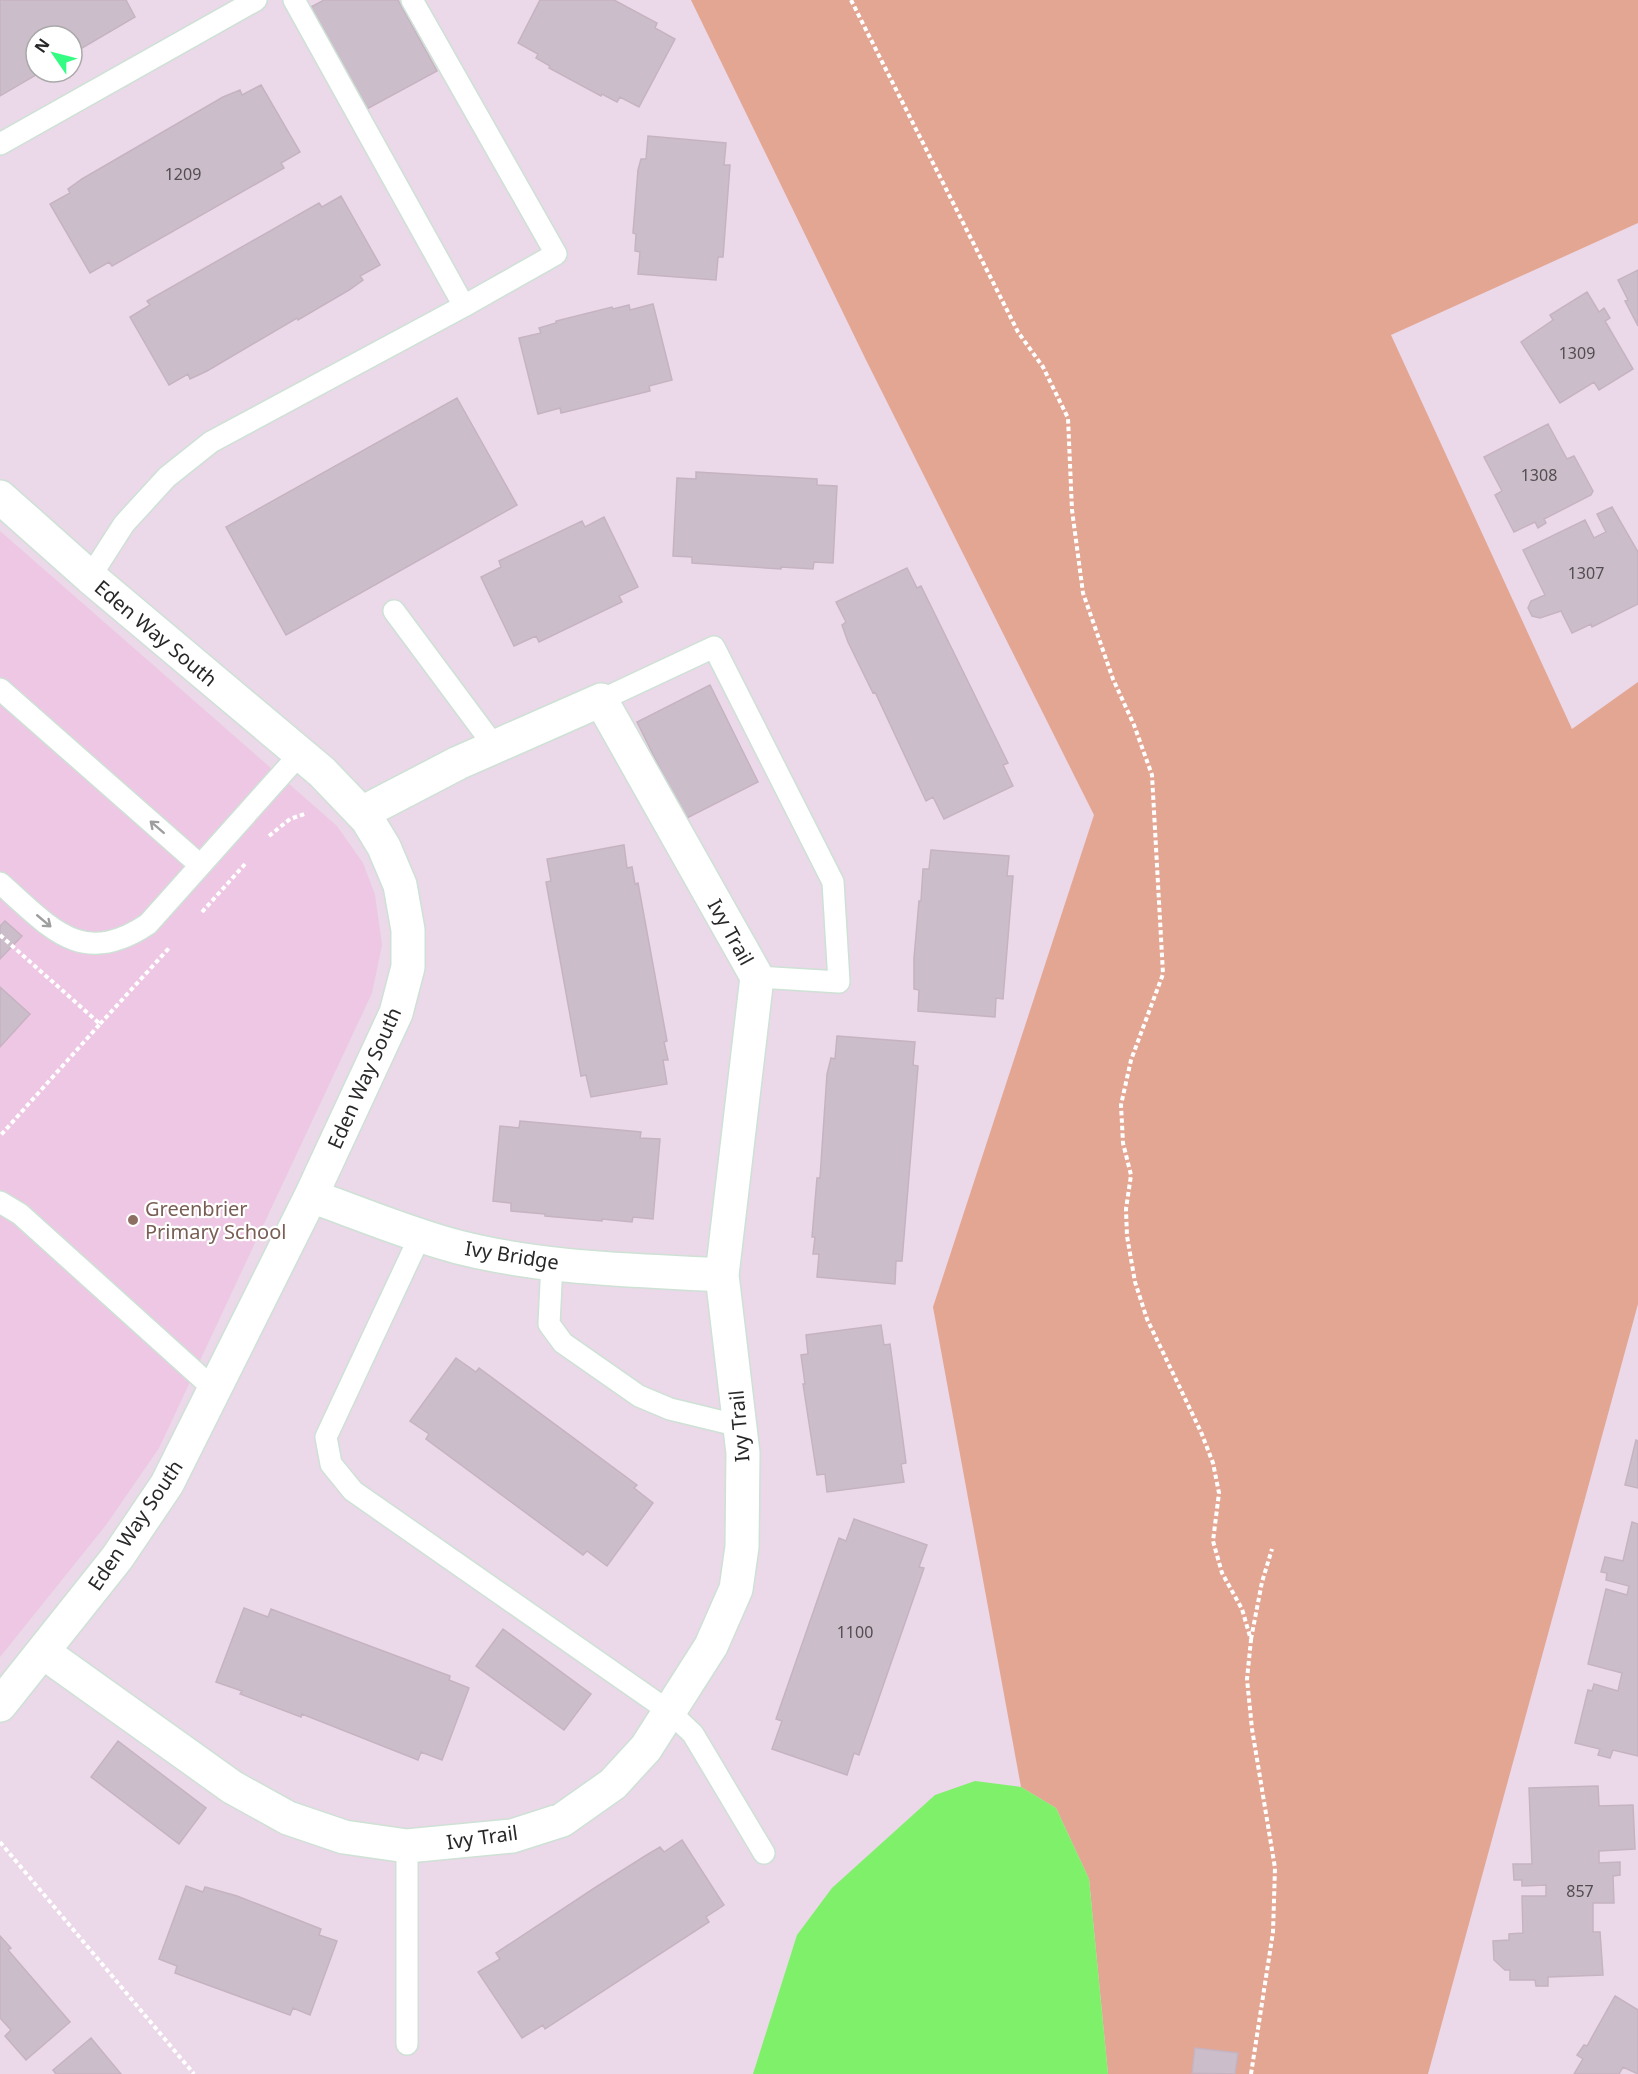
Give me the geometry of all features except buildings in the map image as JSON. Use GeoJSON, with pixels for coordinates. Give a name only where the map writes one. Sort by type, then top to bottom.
{"type":"FeatureCollection","features":[{"type":"Feature","properties":{"kind":"street","name":"Eden Way South"},"geometry":{"type":"LineString","coordinates":[[0,497],[90,577],[322,772],[362,813],[384,847],[399,885],[408,930],[408,967],[396,1012],[311,1196],[167,1484],[117,1558],[0,1705]]}},
{"type":"Feature","properties":{"kind":"street"},"geometry":{"type":"LineString","coordinates":[[362,813],[495,747],[601,700]]}},
{"type":"Feature","properties":{"kind":"street","name":"Ivy Trail"},"geometry":{"type":"LineString","coordinates":[[43,1652],[232,1787],[288,1818],[345,1837],[407,1846],[512,1836],[562,1820],[614,1784],[646,1748],[711,1646],[736,1589],[742,1547],[743,1453],[722,1275],[757,978],[601,700]]}},
{"type":"Feature","properties":{"kind":"street","name":"Ivy Bridge"},"geometry":{"type":"LineString","coordinates":[[311,1196],[457,1246],[552,1263],[722,1275]]}},
{"type":"Feature","properties":{"kind":"lane"},"geometry":{"type":"LineString","coordinates":[[0,144],[256,0]]}},
{"type":"Feature","properties":{"kind":"lane"},"geometry":{"type":"LineString","coordinates":[[294,0],[464,306]]}},
{"type":"Feature","properties":{"kind":"lane"},"geometry":{"type":"LineString","coordinates":[[90,577],[124,524],[167,477],[211,442],[556,254],[412,0]]}},
{"type":"Feature","properties":{"kind":"lane"},"geometry":{"type":"LineString","coordinates":[[394,611],[495,747]]}},
{"type":"Feature","properties":{"kind":"lane"},"geometry":{"type":"LineString","coordinates":[[601,700],[714,647],[833,882],[839,982],[757,978]]}},
{"type":"Feature","properties":{"kind":"lane"},"geometry":{"type":"LineString","coordinates":[[0,689],[200,865]]}},
{"type":"Feature","properties":{"kind":"lane"},"geometry":{"type":"LineString","coordinates":[[0,882],[48,925],[72,940],[100,944],[126,938],[148,924],[299,755]]}},
{"type":"Feature","properties":{"kind":"lane"},"geometry":{"type":"LineString","coordinates":[[0,1202],[20,1214],[215,1390]]}},
{"type":"Feature","properties":{"kind":"lane"},"geometry":{"type":"LineString","coordinates":[[421,1234],[326,1437],[331,1464],[353,1491],[670,1712],[693,1734],[764,1853]]}},
{"type":"Feature","properties":{"kind":"lane"},"geometry":{"type":"LineString","coordinates":[[552,1263],[549,1324],[563,1343],[639,1396],[670,1409],[740,1426]]}},
{"type":"Feature","properties":{"kind":"lane"},"geometry":{"type":"LineString","coordinates":[[407,1846],[407,2044]]}},
{"type":"Feature","properties":{"kind":"path"},"geometry":{"type":"LineString","coordinates":[[851,0],[1018,332],[1043,367],[1068,418],[1072,510],[1083,593],[1113,679],[1134,725],[1152,775],[1163,974],[1131,1060],[1121,1105],[1123,1143],[1131,1175],[1126,1209],[1127,1236],[1135,1282],[1147,1319],[1201,1432],[1213,1463],[1219,1493],[1213,1541],[1222,1573],[1242,1609],[1251,1640]]}},
{"type":"Feature","properties":{"kind":"path"},"geometry":{"type":"LineString","coordinates":[[263,843],[290,819],[307,813]]}},
{"type":"Feature","properties":{"kind":"path"},"geometry":{"type":"LineString","coordinates":[[196,919],[248,860]]}},
{"type":"Feature","properties":{"kind":"path"},"geometry":{"type":"LineString","coordinates":[[0,935],[100,1024]]}},
{"type":"Feature","properties":{"kind":"path"},"geometry":{"type":"LineString","coordinates":[[0,1137],[172,945]]}},
{"type":"Feature","properties":{"kind":"path"},"geometry":{"type":"LineString","coordinates":[[1251,2074],[1273,1932],[1275,1868],[1251,1719],[1247,1679],[1251,1640],[1272,1549]]}},
{"type":"Feature","properties":{"kind":"path"},"geometry":{"type":"LineString","coordinates":[[0,1842],[194,2074]]}},
{"type":"Feature","properties":{"kind":"shaded area"},"geometry":{"type":"Polygon","coordinates":[[[691,0],[1638,0],[1638,223],[1391,335],[1572,729],[1638,682],[1638,1304],[1428,2074],[1108,2074],[1089,1879],[1056,1808],[1021,1787],[933,1307],[1094,815],[866,360],[691,0]]]}},
{"type":"Feature","properties":{"kind":"shaded area","name":"Greenbrier Primary School"},"geometry":{"type":"Polygon","coordinates":[[[0,531],[337,826],[363,863],[375,895],[382,945],[372,993],[159,1448],[106,1525],[0,1657],[0,531]]]}},
{"type":"Feature","properties":{"kind":"shaded area"},"geometry":{"type":"Polygon","coordinates":[[[975,1781],[1021,1787],[1056,1808],[1089,1879],[1108,2074],[753,2074],[797,1935],[832,1888],[935,1795],[975,1781]]]}},
{"type":"Feature","properties":{"kind":"place","name":"Greenbrier Primary School"},"geometry":{"type":"Point","coordinates":[133,1220]}}]}
